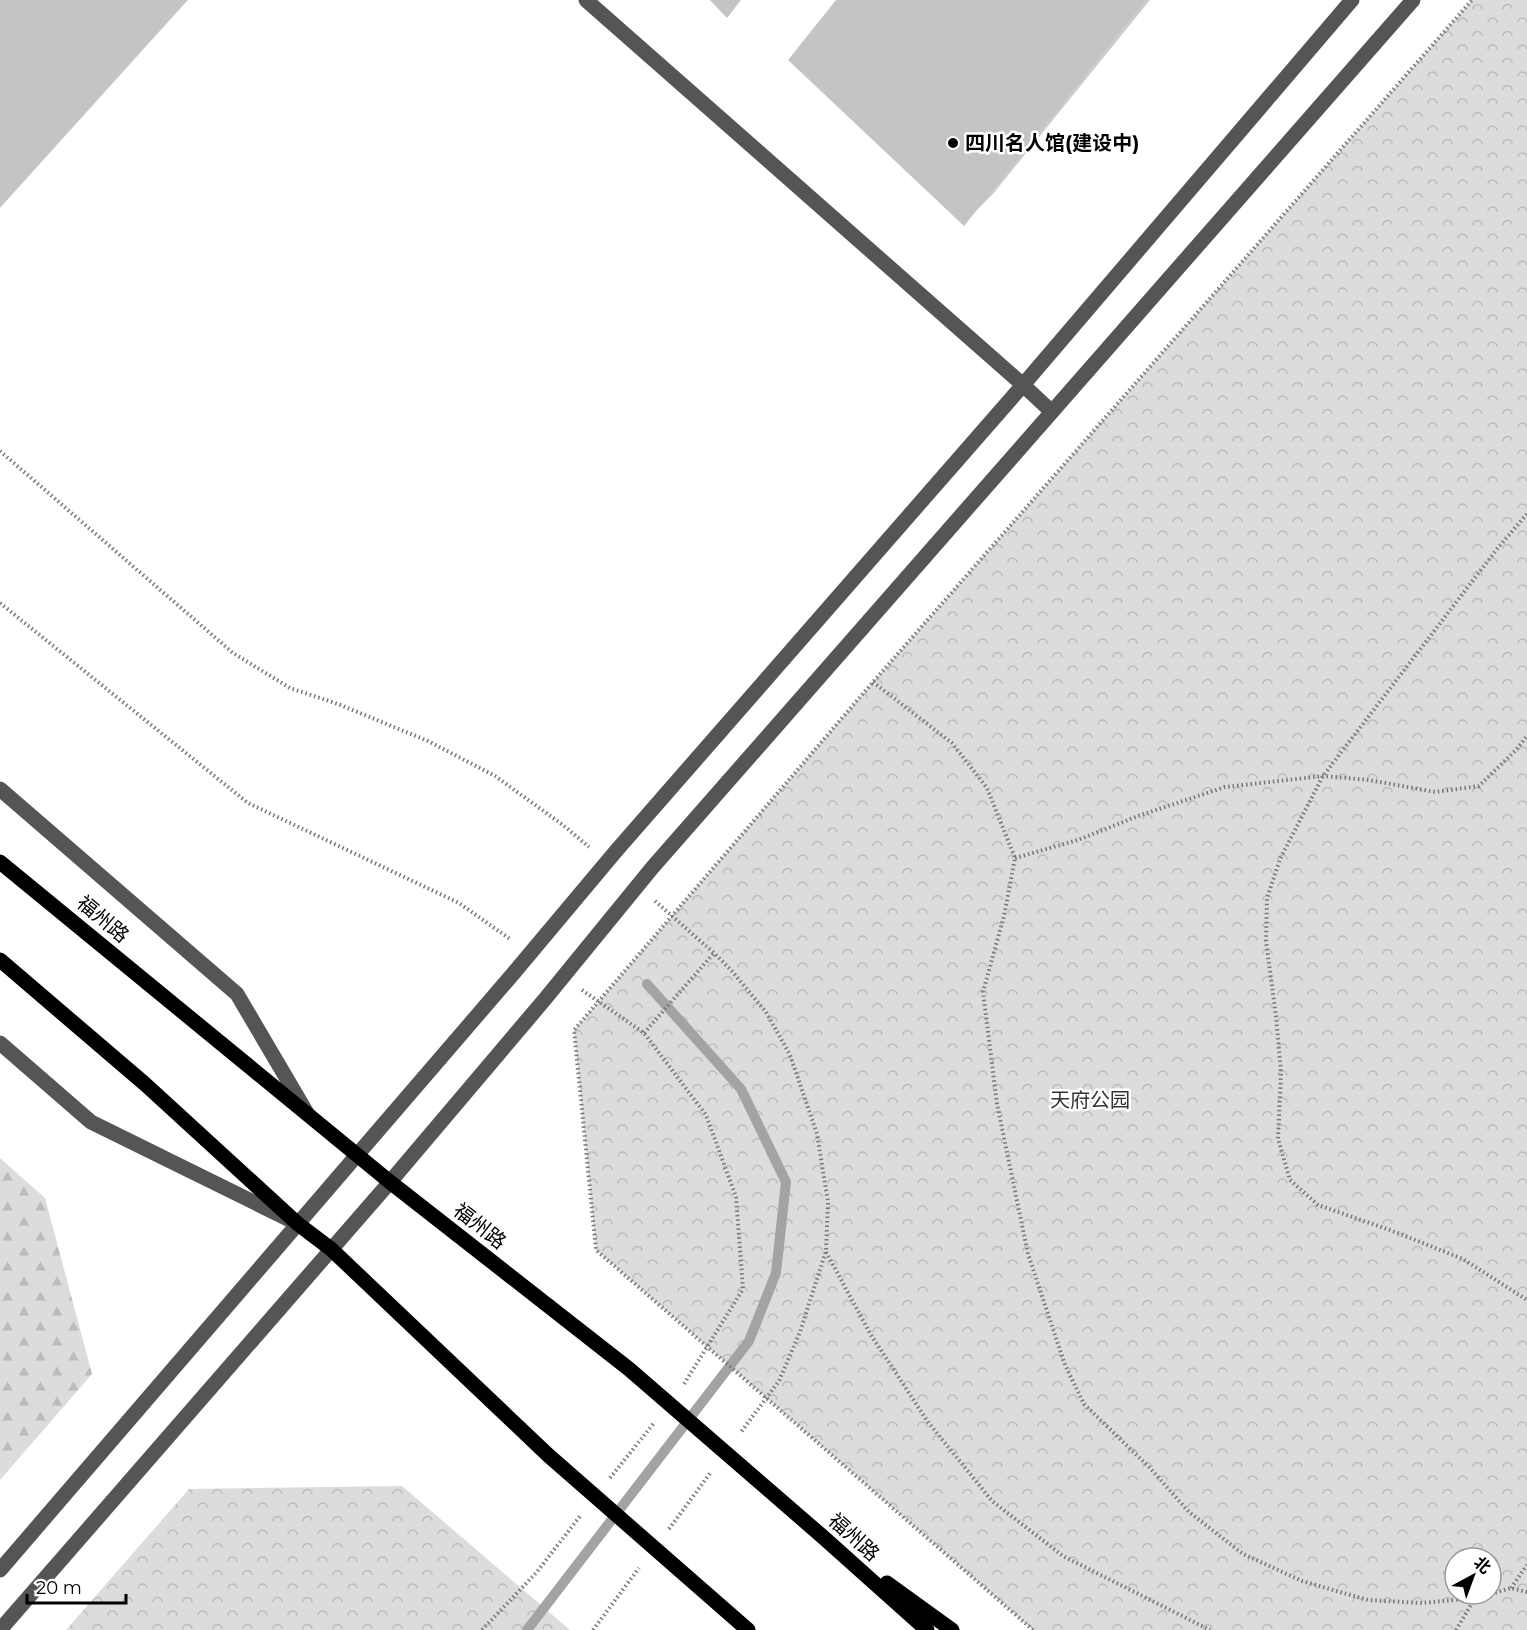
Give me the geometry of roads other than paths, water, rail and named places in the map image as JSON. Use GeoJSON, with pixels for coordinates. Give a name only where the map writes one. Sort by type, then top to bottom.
{"type":"FeatureCollection","features":[{"type":"Feature","properties":{"kind":"main road","name":"福州路"},"geometry":{"type":"LineString","coordinates":[[0,862],[390,1182],[629,1370],[927,1630]]}},
{"type":"Feature","properties":{"kind":"main road"},"geometry":{"type":"LineString","coordinates":[[0,960],[145,1084],[298,1224],[331,1249],[548,1455],[747,1629]]}},
{"type":"Feature","properties":{"kind":"main road"},"geometry":{"type":"LineString","coordinates":[[823,1537],[952,1630]]}},
{"type":"Feature","properties":{"kind":"street"},"geometry":{"type":"LineString","coordinates":[[586,0],[1052,412]]}},
{"type":"Feature","properties":{"kind":"street"},"geometry":{"type":"LineString","coordinates":[[0,1570],[616,851],[1023,385],[1352,0]]}},
{"type":"Feature","properties":{"kind":"street"},"geometry":{"type":"LineString","coordinates":[[0,1630],[390,1182],[652,868],[1413,0]]}},
{"type":"Feature","properties":{"kind":"street"},"geometry":{"type":"LineString","coordinates":[[0,789],[237,994],[309,1115]]}},
{"type":"Feature","properties":{"kind":"street"},"geometry":{"type":"LineString","coordinates":[[0,1043],[92,1122],[298,1224]]}},
{"type":"Feature","properties":{"kind":"waterway"},"geometry":{"type":"LineString","coordinates":[[527,1630],[749,1341],[776,1273],[786,1182],[741,1089],[647,984]]}},
{"type":"Feature","properties":{"kind":"place","name":"四川名人馆(建设中)"},"geometry":{"type":"Point","coordinates":[953,143]}},
{"type":"Feature","properties":{"kind":"park label","name":"天府公园"},"geometry":{"type":"Point","coordinates":[1090,1100]}}]}
